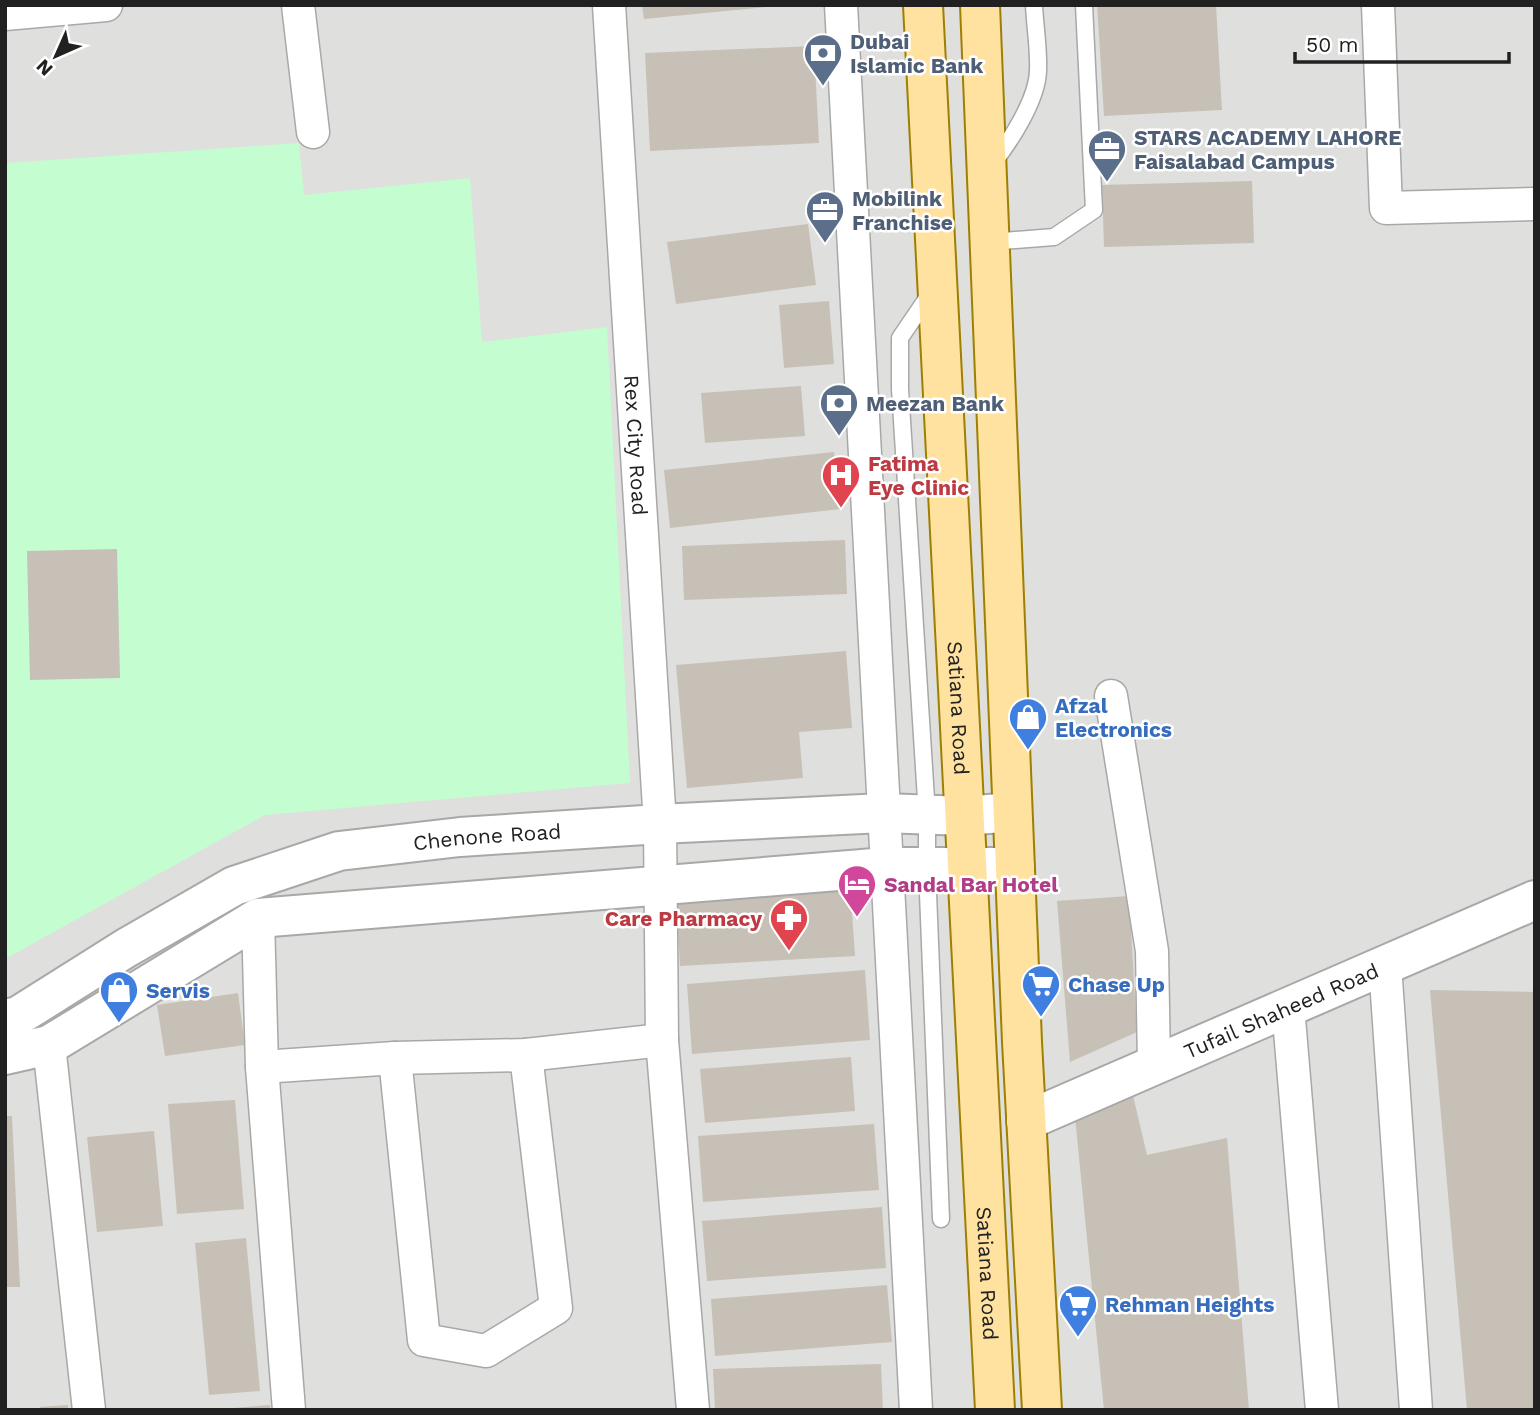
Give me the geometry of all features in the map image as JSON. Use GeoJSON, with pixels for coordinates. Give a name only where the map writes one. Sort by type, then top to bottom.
{"type":"FeatureCollection","features":[{"type":"Feature","properties":{"kind":"main road","name":"Satiana Road"},"geometry":{"type":"LineString","coordinates":[[923,5],[995,1410]]}},
{"type":"Feature","properties":{"kind":"main road"},"geometry":{"type":"LineString","coordinates":[[980,5],[1012,812],[1042,1410]]}},
{"type":"Feature","properties":{"kind":"street"},"geometry":{"type":"LineString","coordinates":[[5,14],[106,5]]}},
{"type":"Feature","properties":{"kind":"street"},"geometry":{"type":"LineString","coordinates":[[298,5],[313,132]]}},
{"type":"Feature","properties":{"kind":"street","name":"Rex City Road"},"geometry":{"type":"LineString","coordinates":[[609,5],[660,824],[662,1040],[693,1410]]}},
{"type":"Feature","properties":{"kind":"street"},"geometry":{"type":"LineString","coordinates":[[841,5],[916,1410]]}},
{"type":"Feature","properties":{"kind":"street"},"geometry":{"type":"LineString","coordinates":[[1378,5],[1386,208],[1535,204]]}},
{"type":"Feature","properties":{"kind":"street"},"geometry":{"type":"LineString","coordinates":[[1111,696],[1152,951],[1154,1065]]}},
{"type":"Feature","properties":{"kind":"street","name":"Chenone Road"},"geometry":{"type":"LineString","coordinates":[[5,1018],[18,1016],[126,948],[234,886],[339,851],[460,837],[660,824],[883,813],[965,816],[1012,812]]}},
{"type":"Feature","properties":{"kind":"street"},"geometry":{"type":"LineString","coordinates":[[5,1055],[49,1045],[258,918],[887,867],[1015,867]]}},
{"type":"Feature","properties":{"kind":"street","name":"Tufail Shaheed Road"},"geometry":{"type":"LineString","coordinates":[[1026,1121],[1535,900]]}},
{"type":"Feature","properties":{"kind":"street"},"geometry":{"type":"LineString","coordinates":[[258,918],[262,1067],[289,1410]]}},
{"type":"Feature","properties":{"kind":"street"},"geometry":{"type":"LineString","coordinates":[[1385,965],[1416,1410]]}},
{"type":"Feature","properties":{"kind":"street"},"geometry":{"type":"LineString","coordinates":[[1288,1007],[1322,1410]]}},
{"type":"Feature","properties":{"kind":"street"},"geometry":{"type":"LineString","coordinates":[[262,1067],[395,1058],[526,1055],[662,1040]]}},
{"type":"Feature","properties":{"kind":"street"},"geometry":{"type":"LineString","coordinates":[[49,1045],[89,1410]]}},
{"type":"Feature","properties":{"kind":"street"},"geometry":{"type":"LineString","coordinates":[[395,1058],[424,1340],[486,1351],[556,1308],[526,1055]]}},
{"type":"Feature","properties":{"kind":"lane"},"geometry":{"type":"LineString","coordinates":[[987,171],[1012,139],[1026,111],[1038,73],[1034,5]]}},
{"type":"Feature","properties":{"kind":"lane"},"geometry":{"type":"LineString","coordinates":[[990,242],[1054,237],[1094,210],[1084,5]]}},
{"type":"Feature","properties":{"kind":"lane"},"geometry":{"type":"LineString","coordinates":[[938,281],[900,338],[900,389],[927,815],[926,868],[941,1219]]}},
{"type":"Feature","properties":{"kind":"shaded area"},"geometry":{"type":"Polygon","coordinates":[[[5,5],[1535,5],[1535,1410],[5,1410],[5,5]]]}},
{"type":"Feature","properties":{"kind":"green space"},"geometry":{"type":"Polygon","coordinates":[[[299,143],[304,195],[470,178],[482,342],[607,327],[630,783],[265,815],[5,959],[5,163],[299,143]]]}},
{"type":"Feature","properties":{"kind":"building"},"geometry":{"type":"Polygon","coordinates":[[[642,5],[766,5],[766,7],[644,19],[642,5]]]}},
{"type":"Feature","properties":{"kind":"building"},"geometry":{"type":"Polygon","coordinates":[[[1097,5],[1216,5],[1222,110],[1104,116],[1097,5]]]}},
{"type":"Feature","properties":{"kind":"building"},"geometry":{"type":"Polygon","coordinates":[[[814,46],[819,143],[650,151],[645,53],[814,46]]]}},
{"type":"Feature","properties":{"kind":"building"},"geometry":{"type":"Polygon","coordinates":[[[1252,181],[1254,243],[1104,247],[1102,185],[1252,181]]]}},
{"type":"Feature","properties":{"kind":"building"},"geometry":{"type":"Polygon","coordinates":[[[808,224],[816,285],[676,304],[667,242],[808,224]]]}},
{"type":"Feature","properties":{"kind":"building"},"geometry":{"type":"Polygon","coordinates":[[[829,301],[834,364],[784,368],[779,305],[829,301]]]}},
{"type":"Feature","properties":{"kind":"building"},"geometry":{"type":"Polygon","coordinates":[[[801,386],[805,436],[705,443],[701,393],[801,386]]]}},
{"type":"Feature","properties":{"kind":"building"},"geometry":{"type":"Polygon","coordinates":[[[834,452],[841,509],[670,528],[664,470],[834,452]]]}},
{"type":"Feature","properties":{"kind":"building"},"geometry":{"type":"Polygon","coordinates":[[[845,540],[847,594],[684,600],[682,546],[845,540]]]}},
{"type":"Feature","properties":{"kind":"building"},"geometry":{"type":"Polygon","coordinates":[[[117,549],[120,678],[30,680],[27,551],[117,549]]]}},
{"type":"Feature","properties":{"kind":"building"},"geometry":{"type":"Polygon","coordinates":[[[846,651],[852,728],[799,732],[803,778],[687,788],[676,665],[846,651]]]}},
{"type":"Feature","properties":{"kind":"building"},"geometry":{"type":"Polygon","coordinates":[[[850,884],[855,956],[680,966],[676,894],[850,884]]]}},
{"type":"Feature","properties":{"kind":"building"},"geometry":{"type":"Polygon","coordinates":[[[1129,896],[1137,1032],[1070,1062],[1057,901],[1129,896]]]}},
{"type":"Feature","properties":{"kind":"building"},"geometry":{"type":"Polygon","coordinates":[[[865,970],[870,1040],[692,1054],[687,984],[865,970]]]}},
{"type":"Feature","properties":{"kind":"building"},"geometry":{"type":"Polygon","coordinates":[[[1430,990],[1535,992],[1535,1410],[1467,1410],[1430,990]]]}},
{"type":"Feature","properties":{"kind":"building"},"geometry":{"type":"Polygon","coordinates":[[[238,993],[245,1045],[165,1056],[157,1005],[238,993]]]}},
{"type":"Feature","properties":{"kind":"building"},"geometry":{"type":"Polygon","coordinates":[[[851,1057],[855,1111],[705,1123],[700,1069],[851,1057]]]}},
{"type":"Feature","properties":{"kind":"building"},"geometry":{"type":"Polygon","coordinates":[[[1131,1087],[1147,1155],[1227,1138],[1249,1410],[1104,1410],[1074,1107],[1131,1087]]]}},
{"type":"Feature","properties":{"kind":"building"},"geometry":{"type":"Polygon","coordinates":[[[235,1100],[244,1209],[177,1214],[168,1104],[235,1100]]]}},
{"type":"Feature","properties":{"kind":"building"},"geometry":{"type":"Polygon","coordinates":[[[5,1116],[12,1116],[20,1287],[5,1287],[5,1116]]]}},
{"type":"Feature","properties":{"kind":"building"},"geometry":{"type":"Polygon","coordinates":[[[874,1124],[879,1190],[703,1202],[698,1136],[874,1124]]]}},
{"type":"Feature","properties":{"kind":"building"},"geometry":{"type":"Polygon","coordinates":[[[154,1131],[163,1226],[97,1232],[87,1137],[154,1131]]]}},
{"type":"Feature","properties":{"kind":"building"},"geometry":{"type":"Polygon","coordinates":[[[882,1207],[886,1268],[707,1281],[702,1221],[882,1207]]]}},
{"type":"Feature","properties":{"kind":"building"},"geometry":{"type":"Polygon","coordinates":[[[246,1238],[260,1391],[209,1395],[195,1243],[246,1238]]]}},
{"type":"Feature","properties":{"kind":"building"},"geometry":{"type":"Polygon","coordinates":[[[887,1285],[892,1342],[715,1356],[711,1299],[887,1285]]]}},
{"type":"Feature","properties":{"kind":"building"},"geometry":{"type":"Polygon","coordinates":[[[881,1364],[883,1410],[715,1410],[713,1369],[881,1364]]]}},
{"type":"Feature","properties":{"kind":"building"},"geometry":{"type":"Polygon","coordinates":[[[68,1405],[68,1410],[41,1410],[40,1407],[68,1405]]]}},
{"type":"Feature","properties":{"kind":"building"},"geometry":{"type":"Polygon","coordinates":[[[270,1405],[270,1410],[233,1410],[233,1408],[270,1405]]]}},
{"type":"Feature","properties":{"kind":"place","name":"Dubai Islamic Bank"},"geometry":{"type":"Point","coordinates":[823,87]}},
{"type":"Feature","properties":{"kind":"place","name":"STARS ACADEMY LAHORE Faisalabad Campus"},"geometry":{"type":"Point","coordinates":[1107,183]}},
{"type":"Feature","properties":{"kind":"place","name":"Mobilink Franchise"},"geometry":{"type":"Point","coordinates":[825,244]}},
{"type":"Feature","properties":{"kind":"place","name":"Meezan Bank"},"geometry":{"type":"Point","coordinates":[839,437]}},
{"type":"Feature","properties":{"kind":"place","name":"Fatima Eye Clinic"},"geometry":{"type":"Point","coordinates":[841,509]}},
{"type":"Feature","properties":{"kind":"place","name":"Afzal Electronics"},"geometry":{"type":"Point","coordinates":[1028,751]}},
{"type":"Feature","properties":{"kind":"place","name":"Sandal Bar Hotel"},"geometry":{"type":"Point","coordinates":[857,918]}},
{"type":"Feature","properties":{"kind":"place","name":"Care Pharmacy"},"geometry":{"type":"Point","coordinates":[789,952]}},
{"type":"Feature","properties":{"kind":"place","name":"Chase Up"},"geometry":{"type":"Point","coordinates":[1041,1018]}},
{"type":"Feature","properties":{"kind":"place","name":"Servis"},"geometry":{"type":"Point","coordinates":[119,1024]}},
{"type":"Feature","properties":{"kind":"place","name":"Rehman Heights"},"geometry":{"type":"Point","coordinates":[1078,1338]}}]}
